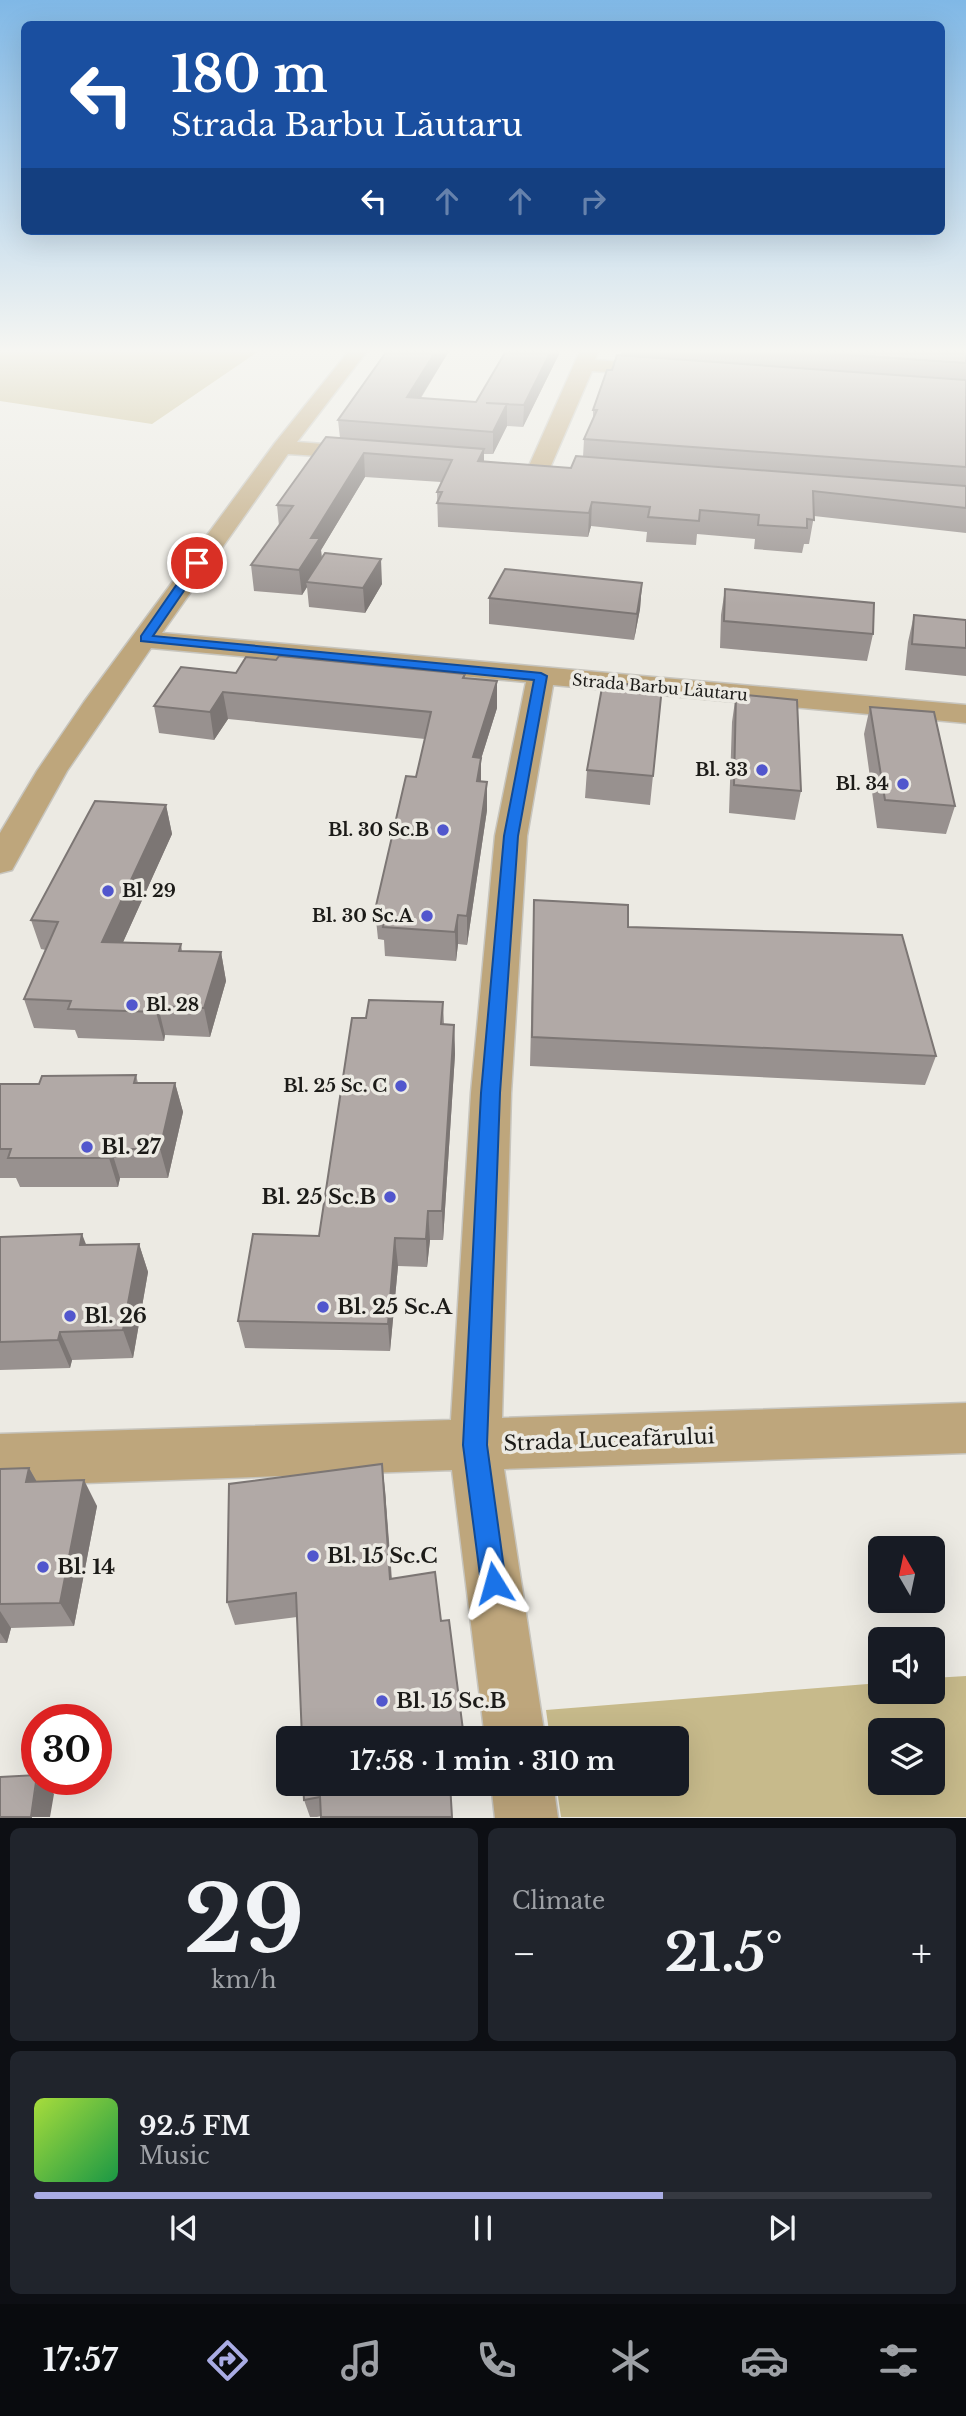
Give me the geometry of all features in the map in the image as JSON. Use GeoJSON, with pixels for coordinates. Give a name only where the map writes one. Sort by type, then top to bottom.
{"type":"FeatureCollection","features":[{"type":"Feature","properties":{"kind":"street"},"geometry":{"type":"LineString","coordinates":[[0,862],[52,771],[291,436]]}},
{"type":"Feature","properties":{"kind":"street"},"geometry":{"type":"LineString","coordinates":[[545,436],[528,467],[566,470]]}},
{"type":"Feature","properties":{"kind":"street"},"geometry":{"type":"LineString","coordinates":[[282,447],[386,455]]}},
{"type":"Feature","properties":{"kind":"street","name":"Strada Barbu Lăutaru"},"geometry":{"type":"LineString","coordinates":[[145,639],[966,714]]}},
{"type":"Feature","properties":{"kind":"street"},"geometry":{"type":"LineString","coordinates":[[514,1726],[475,1445],[491,1093],[511,836],[541,676]]}},
{"type":"Feature","properties":{"kind":"street","name":"Strada Luceafărului"},"geometry":{"type":"LineString","coordinates":[[0,1460],[966,1428]]}},
{"type":"Feature","properties":{"kind":"street"},"geometry":{"type":"LineString","coordinates":[[524,1796],[527,1818]]}},
{"type":"Feature","properties":{"kind":"shaded area"},"geometry":{"type":"Polygon","coordinates":[[[966,1676],[966,1817],[561,1817],[558,1796],[689,1796],[689,1726],[548,1726],[546,1710],[868,1684],[868,1704],[945,1704],[945,1677],[966,1676]]]}},
{"type":"Feature","properties":{"kind":"building"},"geometry":{"type":"Polygon","coordinates":[[[585,436],[966,436],[966,467],[584,439],[585,436]]]}},
{"type":"Feature","properties":{"kind":"building"},"geometry":{"type":"Polygon","coordinates":[[[326,437],[484,449],[478,461],[571,468],[576,456],[966,486],[966,508],[813,491],[814,520],[807,519],[807,528],[758,525],[759,515],[700,510],[699,521],[648,517],[650,507],[592,502],[589,513],[437,503],[442,492],[437,492],[452,460],[364,453],[311,538],[320,538],[299,570],[251,565],[293,506],[277,505],[326,437]]]}},
{"type":"Feature","properties":{"kind":"building"},"geometry":{"type":"Polygon","coordinates":[[[325,553],[381,559],[363,588],[306,582],[325,553]]]}},
{"type":"Feature","properties":{"kind":"building"},"geometry":{"type":"Polygon","coordinates":[[[505,569],[642,583],[637,614],[489,598],[505,569]]]}},
{"type":"Feature","properties":{"kind":"building"},"geometry":{"type":"Polygon","coordinates":[[[725,589],[874,603],[873,634],[724,621],[725,589]]]}},
{"type":"Feature","properties":{"kind":"building"},"geometry":{"type":"Polygon","coordinates":[[[914,615],[966,620],[966,648],[912,644],[914,615]]]}},
{"type":"Feature","properties":{"kind":"building"},"geometry":{"type":"Polygon","coordinates":[[[279,656],[465,674],[463,678],[497,681],[473,757],[481,758],[477,781],[487,782],[467,916],[458,915],[455,932],[383,927],[386,911],[375,910],[406,776],[416,777],[431,712],[223,692],[210,712],[154,706],[181,667],[236,673],[246,657],[276,660],[279,656]]]}},
{"type":"Feature","properties":{"kind":"building"},"geometry":{"type":"Polygon","coordinates":[[[603,682],[662,687],[653,776],[587,770],[603,682]]]}},
{"type":"Feature","properties":{"kind":"building","name":"Bl. 33"},"geometry":{"type":"Polygon","coordinates":[[[736,694],[797,700],[801,791],[734,785],[736,694]]]}},
{"type":"Feature","properties":{"kind":"building"},"geometry":{"type":"Polygon","coordinates":[[[870,707],[934,712],[955,806],[885,800],[870,707]]]}},
{"type":"Feature","properties":{"kind":"building"},"geometry":{"type":"Polygon","coordinates":[[[95,801],[166,805],[102,942],[181,944],[179,951],[221,952],[204,1008],[158,1006],[156,1012],[68,1009],[71,1001],[24,999],[58,922],[31,920],[95,801]]]}},
{"type":"Feature","properties":{"kind":"building"},"geometry":{"type":"Polygon","coordinates":[[[534,900],[628,905],[628,927],[902,935],[936,1056],[532,1037],[534,900]]]}},
{"type":"Feature","properties":{"kind":"building"},"geometry":{"type":"Polygon","coordinates":[[[369,1000],[443,1002],[441,1024],[454,1025],[442,1211],[428,1211],[426,1239],[395,1238],[388,1324],[238,1321],[253,1234],[319,1236],[352,1018],[366,1018],[369,1000]]]}},
{"type":"Feature","properties":{"kind":"building"},"geometry":{"type":"Polygon","coordinates":[[[136,1075],[134,1083],[175,1083],[160,1149],[111,1149],[109,1158],[8,1158],[11,1149],[0,1149],[0,1084],[39,1084],[42,1076],[136,1075]]]}},
{"type":"Feature","properties":{"kind":"building","name":"Bl. 26"},"geometry":{"type":"Polygon","coordinates":[[[82,1234],[80,1245],[139,1244],[123,1330],[60,1332],[58,1340],[0,1342],[0,1237],[82,1234]]]}},
{"type":"Feature","properties":{"kind":"building"},"geometry":{"type":"Polygon","coordinates":[[[382,1464],[390,1579],[435,1572],[441,1621],[449,1620],[462,1726],[302,1726],[296,1593],[227,1602],[229,1484],[382,1464]]]}},
{"type":"Feature","properties":{"kind":"building","name":"Bl. 14"},"geometry":{"type":"Polygon","coordinates":[[[29,1468],[26,1482],[84,1480],[60,1603],[0,1604],[0,1469],[29,1468]]]}},
{"type":"Feature","properties":{"kind":"building"},"geometry":{"type":"Polygon","coordinates":[[[21,1776],[21,1795],[34,1795],[31,1817],[0,1817],[0,1777],[21,1776]]]}},
{"type":"Feature","properties":{"kind":"building"},"geometry":{"type":"Polygon","coordinates":[[[304,1796],[451,1796],[452,1817],[321,1817],[320,1797],[304,1800],[304,1796]]]}},
{"type":"Feature","properties":{"kind":"place","name":"Bl. 33"},"geometry":{"type":"Point","coordinates":[762,770]}},
{"type":"Feature","properties":{"kind":"place","name":"Bl. 34"},"geometry":{"type":"Point","coordinates":[903,784]}},
{"type":"Feature","properties":{"kind":"place","name":"Bl. 30 Sc.B"},"geometry":{"type":"Point","coordinates":[443,830]}},
{"type":"Feature","properties":{"kind":"place","name":"Bl. 29"},"geometry":{"type":"Point","coordinates":[108,891]}},
{"type":"Feature","properties":{"kind":"place","name":"Bl. 30 Sc.A"},"geometry":{"type":"Point","coordinates":[427,916]}},
{"type":"Feature","properties":{"kind":"place","name":"Bl. 28"},"geometry":{"type":"Point","coordinates":[132,1005]}},
{"type":"Feature","properties":{"kind":"place","name":"Bl. 25 Sc. C"},"geometry":{"type":"Point","coordinates":[401,1086]}},
{"type":"Feature","properties":{"kind":"place","name":"Bl. 27"},"geometry":{"type":"Point","coordinates":[87,1147]}},
{"type":"Feature","properties":{"kind":"place","name":"Bl. 25 Sc.B"},"geometry":{"type":"Point","coordinates":[390,1197]}},
{"type":"Feature","properties":{"kind":"place","name":"Bl. 25 Sc.A"},"geometry":{"type":"Point","coordinates":[323,1307]}},
{"type":"Feature","properties":{"kind":"place","name":"Bl. 26"},"geometry":{"type":"Point","coordinates":[70,1316]}},
{"type":"Feature","properties":{"kind":"place","name":"Bl. 15 Sc.C"},"geometry":{"type":"Point","coordinates":[313,1556]}},
{"type":"Feature","properties":{"kind":"place","name":"Bl. 14"},"geometry":{"type":"Point","coordinates":[43,1567]}},
{"type":"Feature","properties":{"kind":"place","name":"Bl. 15 Sc.B"},"geometry":{"type":"Point","coordinates":[382,1701]}},
{"type":"Feature","properties":{"kind":"route"},"geometry":{"type":"LineString","coordinates":[[197,563],[145,639],[541,676],[511,836],[491,1093],[475,1445],[494,1583]]}}]}
